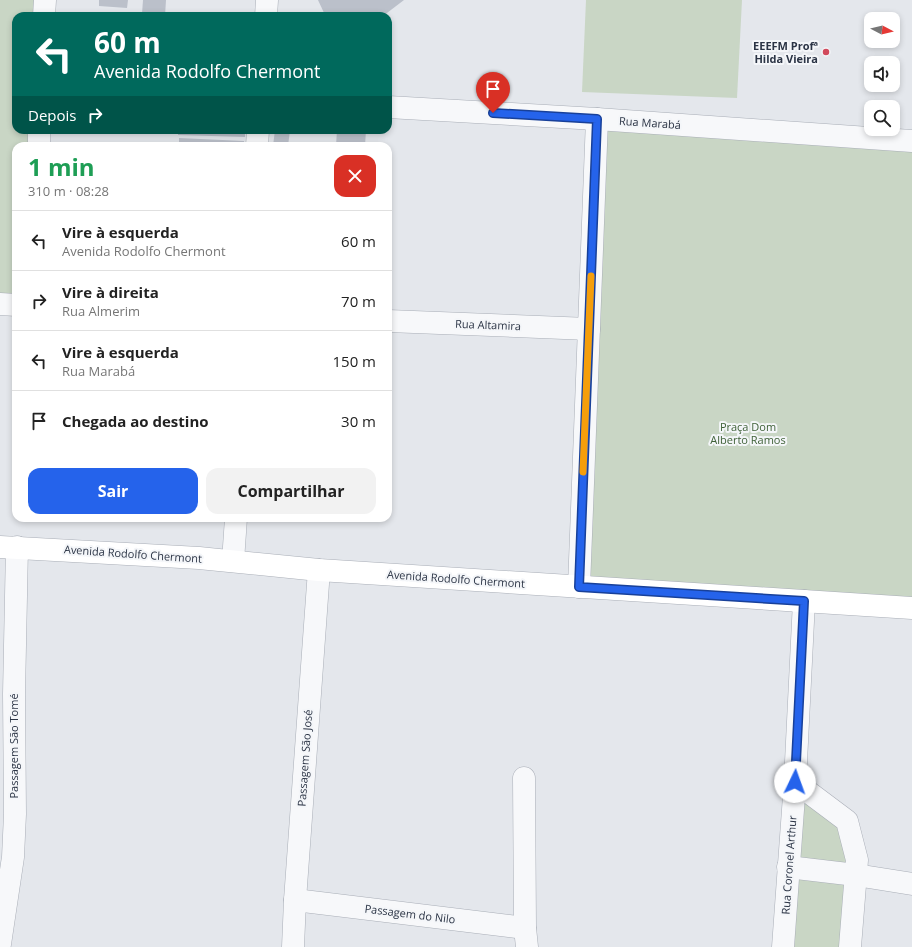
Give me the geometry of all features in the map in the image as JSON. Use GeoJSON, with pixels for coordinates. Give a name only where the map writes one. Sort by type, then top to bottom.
{"type":"FeatureCollection","features":[{"type":"Feature","properties":{"kind":"main road","name":"Avenida Rodolfo Chermont"},"geometry":{"type":"LineString","coordinates":[[9,547],[233,561],[319,570],[912,608]]}},
{"type":"Feature","properties":{"kind":"street"},"geometry":{"type":"LineString","coordinates":[[44,12],[45,0]]}},
{"type":"Feature","properties":{"kind":"street"},"geometry":{"type":"LineString","coordinates":[[266,12],[267,0]]}},
{"type":"Feature","properties":{"kind":"street","name":"Rua Marabá"},"geometry":{"type":"LineString","coordinates":[[392,107],[597,119],[912,141]]}},
{"type":"Feature","properties":{"kind":"street"},"geometry":{"type":"LineString","coordinates":[[579,587],[597,119]]}},
{"type":"Feature","properties":{"kind":"street"},"geometry":{"type":"LineString","coordinates":[[0,304],[12,305]]}},
{"type":"Feature","properties":{"kind":"street","name":"Rua Altamira"},"geometry":{"type":"LineString","coordinates":[[392,321],[589,329]]}},
{"type":"Feature","properties":{"kind":"street"},"geometry":{"type":"LineString","coordinates":[[233,561],[236,522]]}},
{"type":"Feature","properties":{"kind":"street","name":"Passagem São Tomé"},"geometry":{"type":"LineString","coordinates":[[0,944],[13,857],[14,814],[14,694],[9,547]]}},
{"type":"Feature","properties":{"kind":"street","name":"Passagem São José"},"geometry":{"type":"LineString","coordinates":[[293,947],[295,900],[319,570]]}},
{"type":"Feature","properties":{"kind":"street","name":"Rua Coronel Arthur"},"geometry":{"type":"LineString","coordinates":[[783,947],[795,782],[804,601]]}},
{"type":"Feature","properties":{"kind":"street"},"geometry":{"type":"LineString","coordinates":[[524,778],[526,937]]}},
{"type":"Feature","properties":{"kind":"street"},"geometry":{"type":"LineString","coordinates":[[795,782],[847,821],[857,860],[850,947]]}},
{"type":"Feature","properties":{"kind":"street"},"geometry":{"type":"LineString","coordinates":[[788,867],[856,874],[912,884]]}},
{"type":"Feature","properties":{"kind":"street","name":"Passagem do Nilo"},"geometry":{"type":"LineString","coordinates":[[295,900],[526,937]]}},
{"type":"Feature","properties":{"kind":"green space"},"geometry":{"type":"Polygon","coordinates":[[[0,0],[45,0],[44,12],[12,12],[12,134],[39,134],[39,142],[12,142],[12,311],[0,311],[0,0]]]}},
{"type":"Feature","properties":{"kind":"green space"},"geometry":{"type":"Polygon","coordinates":[[[586,0],[742,0],[737,98],[582,92],[586,0]]]}},
{"type":"Feature","properties":{"kind":"green space","name":"Praça Dom Alberto Ramos"},"geometry":{"type":"Polygon","coordinates":[[[597,119],[912,141],[912,608],[579,587],[597,119]]]}},
{"type":"Feature","properties":{"kind":"green space"},"geometry":{"type":"Polygon","coordinates":[[[795,782],[847,821],[850,947],[783,947],[795,782]]]}},
{"type":"Feature","properties":{"kind":"building"},"geometry":{"type":"Polygon","coordinates":[[[99,0],[128,0],[127,8],[99,6],[99,0]]]}},
{"type":"Feature","properties":{"kind":"building"},"geometry":{"type":"Polygon","coordinates":[[[143,0],[166,0],[165,12],[142,12],[143,0]]]}},
{"type":"Feature","properties":{"kind":"building"},"geometry":{"type":"Polygon","coordinates":[[[318,0],[404,0],[388,12],[324,12],[318,0]]]}},
{"type":"Feature","properties":{"kind":"building"},"geometry":{"type":"Polygon","coordinates":[[[245,134],[245,137],[178,135],[245,134]]]}},
{"type":"Feature","properties":{"kind":"building"},"geometry":{"type":"Polygon","coordinates":[[[274,134],[290,134],[288,142],[274,142],[274,134]]]}},
{"type":"Feature","properties":{"kind":"building"},"geometry":{"type":"Polygon","coordinates":[[[337,134],[366,134],[365,142],[336,142],[337,134]]]}},
{"type":"Feature","properties":{"kind":"building"},"geometry":{"type":"Polygon","coordinates":[[[179,138],[244,141],[244,142],[179,142],[179,138]]]}},
{"type":"Feature","properties":{"kind":"slow traffic"},"geometry":{"type":"LineString","coordinates":[[583,472],[591,276]]}},
{"type":"Feature","properties":{"kind":"place","name":"EEEFM Profª Hilda Vieira"},"geometry":{"type":"Point","coordinates":[826,52]}},
{"type":"Feature","properties":{"kind":"route"},"geometry":{"type":"LineString","coordinates":[[493,113],[597,119],[579,587],[804,601],[795,782]]}}]}
